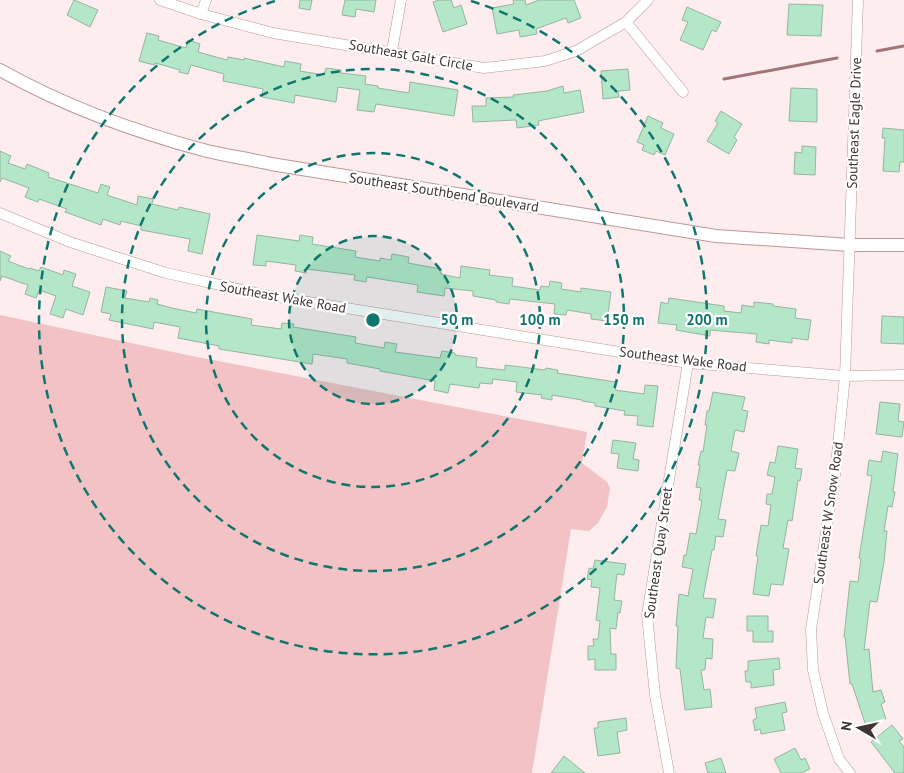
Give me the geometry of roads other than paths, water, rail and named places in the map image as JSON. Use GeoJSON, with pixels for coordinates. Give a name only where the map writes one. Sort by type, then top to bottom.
{"type":"FeatureCollection","features":[{"type":"Feature","properties":{"kind":"street","name":"Southeast Galt Circle"},"geometry":{"type":"LineString","coordinates":[[160,0],[201,14],[273,33],[392,51],[484,68],[545,62],[576,51],[626,22],[648,0]]}},
{"type":"Feature","properties":{"kind":"street"},"geometry":{"type":"LineString","coordinates":[[201,14],[206,0]]}},
{"type":"Feature","properties":{"kind":"street"},"geometry":{"type":"LineString","coordinates":[[392,51],[401,0]]}},
{"type":"Feature","properties":{"kind":"street","name":"Southeast Eagle Drive"},"geometry":{"type":"LineString","coordinates":[[850,245],[858,0]]}},
{"type":"Feature","properties":{"kind":"street"},"geometry":{"type":"LineString","coordinates":[[626,22],[683,92]]}},
{"type":"Feature","properties":{"kind":"street","name":"Southeast Southbend Boulevard"},"geometry":{"type":"LineString","coordinates":[[0,70],[82,110],[135,129],[207,151],[253,160],[437,192],[716,236],[850,245],[904,244]]}},
{"type":"Feature","properties":{"kind":"street","name":"Southeast Wake Road"},"geometry":{"type":"LineString","coordinates":[[0,213],[88,248],[166,273],[265,295],[688,362],[845,376],[904,375]]}},
{"type":"Feature","properties":{"kind":"street","name":"Southeast W Snow Road"},"geometry":{"type":"LineString","coordinates":[[850,245],[845,376],[834,475],[811,629],[813,670],[823,713],[839,759],[850,773]]}},
{"type":"Feature","properties":{"kind":"street","name":"Southeast Quay Street"},"geometry":{"type":"LineString","coordinates":[[669,773],[654,695],[647,615],[688,362]]}},
{"type":"Feature","properties":{"kind":"waterway"},"geometry":{"type":"LineString","coordinates":[[877,51],[904,46]]}},
{"type":"Feature","properties":{"kind":"waterway"},"geometry":{"type":"LineString","coordinates":[[724,79],[837,58]]}}]}
